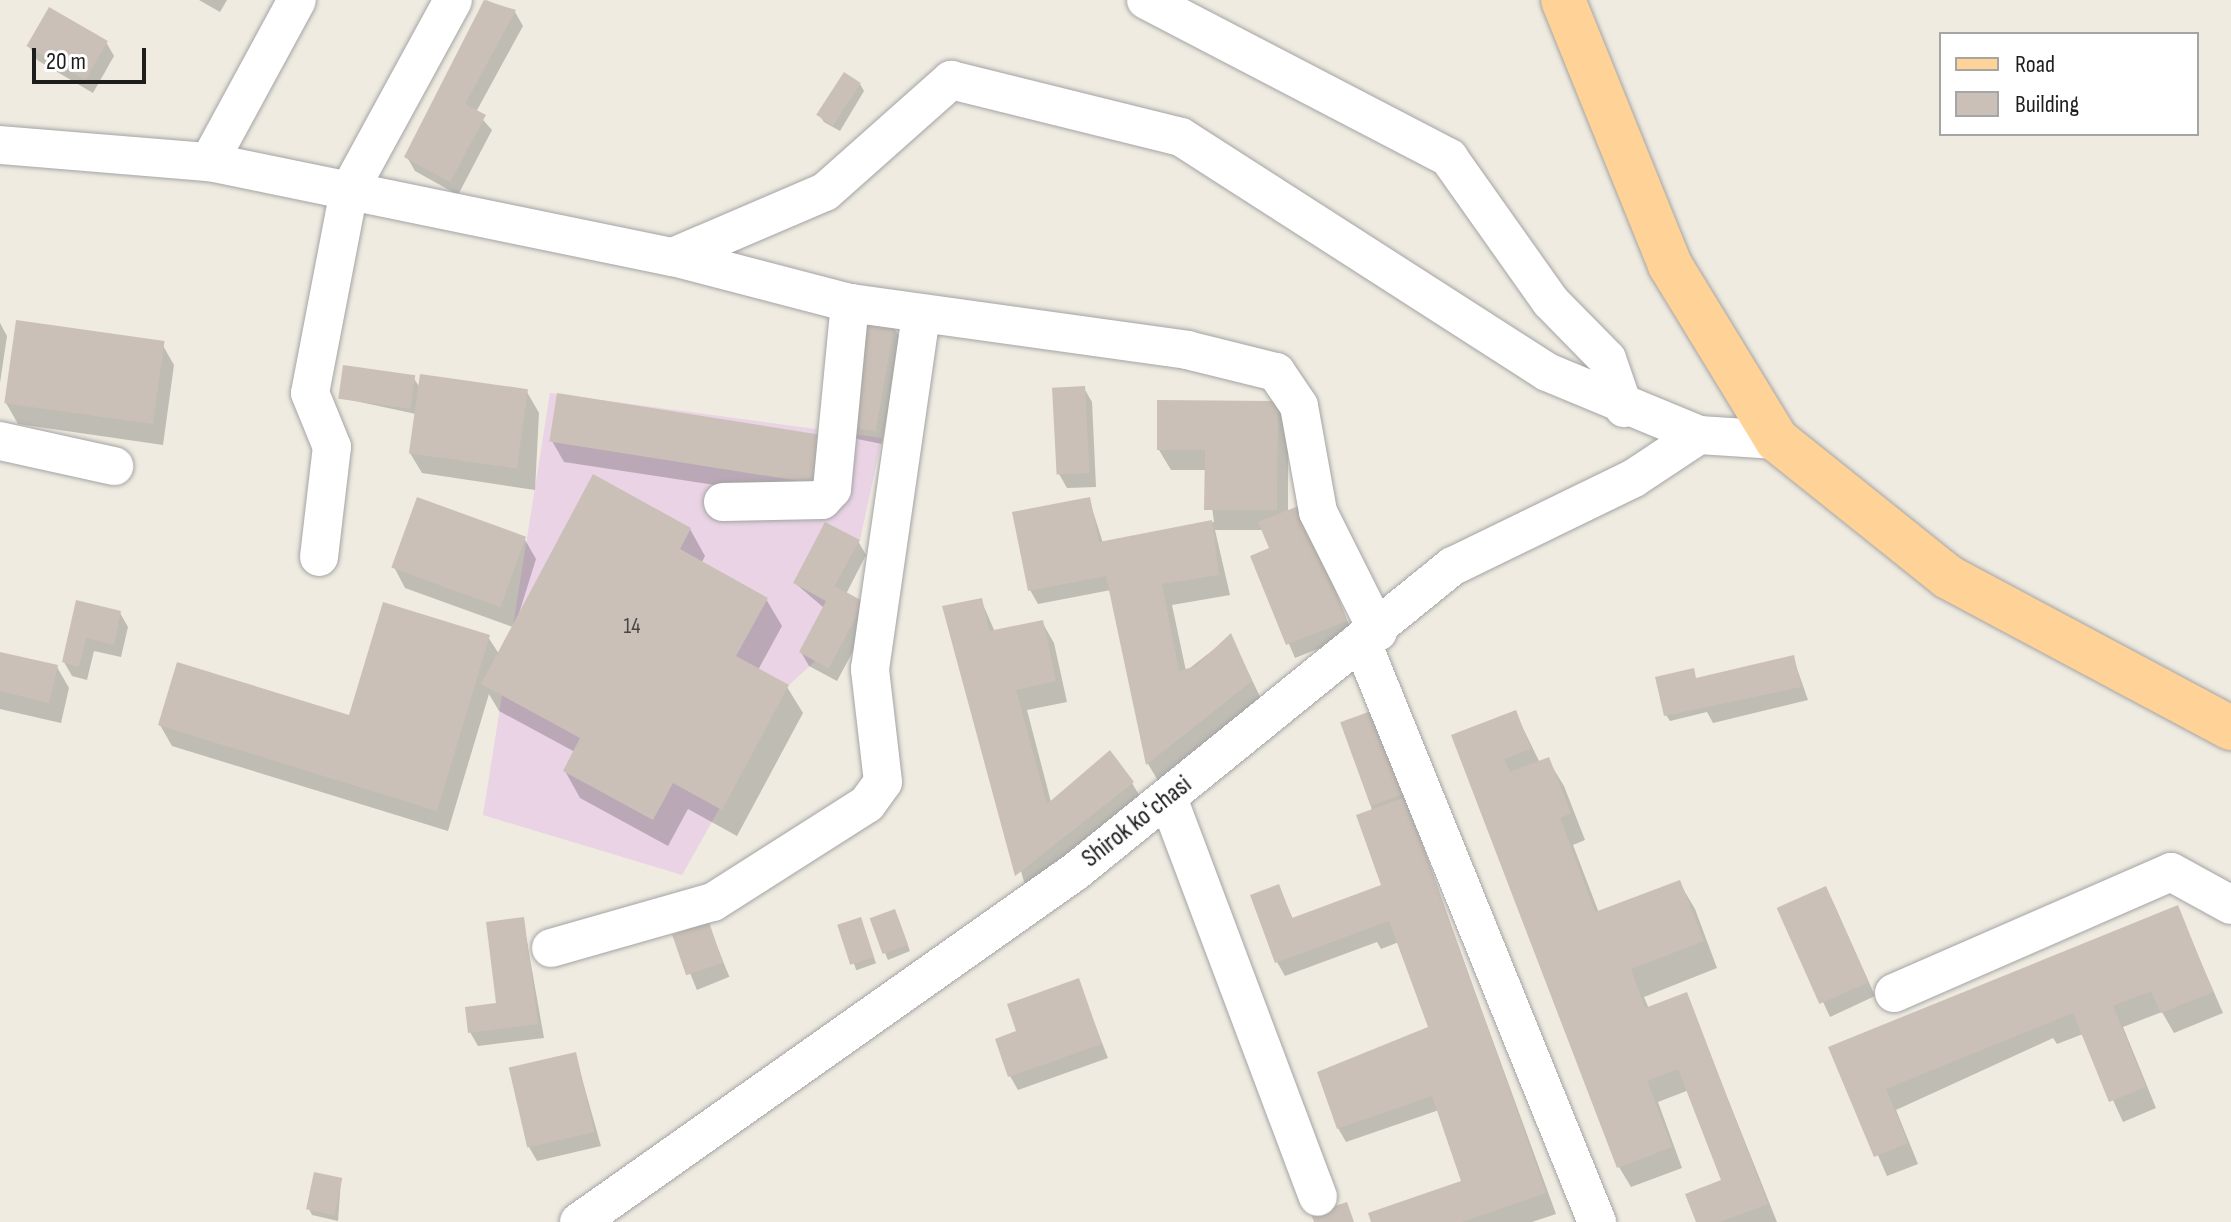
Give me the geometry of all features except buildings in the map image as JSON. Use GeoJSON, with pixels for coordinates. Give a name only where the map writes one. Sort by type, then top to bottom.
{"type":"FeatureCollection","features":[{"type":"Feature","properties":{"kind":"main road"},"geometry":{"type":"LineString","coordinates":[[1563,0],[1670,265],[1777,440],[1948,577],[2231,728]]}},
{"type":"Feature","properties":{"kind":"street"},"geometry":{"type":"LineString","coordinates":[[209,162],[297,0]]}},
{"type":"Feature","properties":{"kind":"street"},"geometry":{"type":"LineString","coordinates":[[319,557],[332,447],[310,393],[349,191],[453,0]]}},
{"type":"Feature","properties":{"kind":"street"},"geometry":{"type":"LineString","coordinates":[[1146,0],[1449,158],[1551,302],[1607,359],[1624,408]]}},
{"type":"Feature","properties":{"kind":"street"},"geometry":{"type":"LineString","coordinates":[[673,257],[825,192],[951,80],[1181,137],[1547,372],[1624,408],[1699,435],[1777,440]]}},
{"type":"Feature","properties":{"kind":"street"},"geometry":{"type":"LineString","coordinates":[[0,145],[209,162],[673,257],[850,303],[1187,350],[1276,372],[1299,406],[1318,512],[1597,1222]]}},
{"type":"Feature","properties":{"kind":"street"},"geometry":{"type":"LineString","coordinates":[[723,502],[822,500],[832,489],[850,303]]}},
{"type":"Feature","properties":{"kind":"street"},"geometry":{"type":"LineString","coordinates":[[551,948],[713,902],[867,804],[883,782],[870,669],[921,314]]}},
{"type":"Feature","properties":{"kind":"street","name":"Shirok koʻchasi"},"geometry":{"type":"LineString","coordinates":[[579,1222],[1168,798],[1370,638],[1453,566],[1634,478],[1699,435]]}},
{"type":"Feature","properties":{"kind":"street"},"geometry":{"type":"LineString","coordinates":[[0,441],[114,466]]}},
{"type":"Feature","properties":{"kind":"street"},"geometry":{"type":"LineString","coordinates":[[1168,798],[1318,1197]]}},
{"type":"Feature","properties":{"kind":"street"},"geometry":{"type":"LineString","coordinates":[[1894,993],[2171,872],[2231,905]]}},
{"type":"Feature","properties":{"kind":"shaded area"},"geometry":{"type":"Polygon","coordinates":[[[550,393],[882,438],[860,540],[835,586],[864,602],[829,669],[815,661],[789,685],[682,875],[483,815],[550,393]]]}}]}
